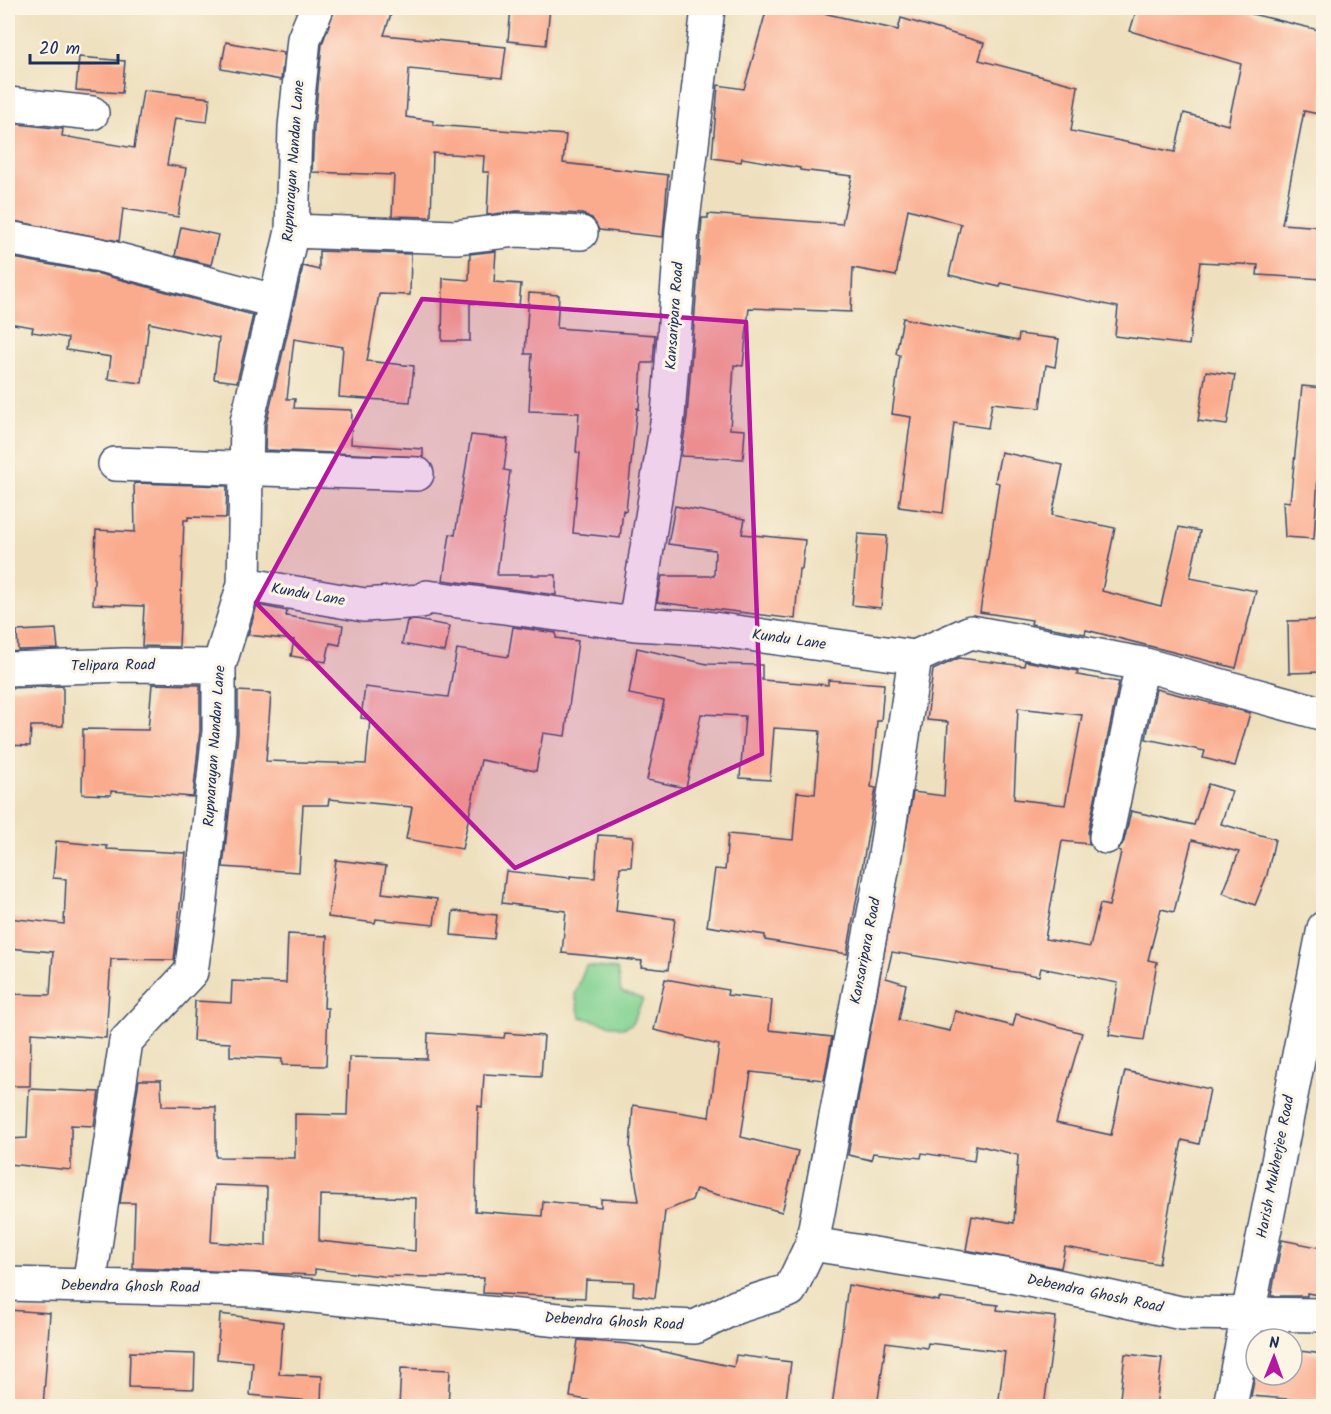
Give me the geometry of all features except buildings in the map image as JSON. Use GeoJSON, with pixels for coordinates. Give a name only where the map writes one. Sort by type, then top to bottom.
{"type":"FeatureCollection","features":[{"type":"Feature","properties":{"kind":"street","name":"Rupnarayan Nandan Lane"},"geometry":{"type":"LineString","coordinates":[[89,1286],[126,1041],[191,972],[219,731],[219,666],[244,584],[247,422],[292,231],[295,127],[304,39],[317,8]]}},
{"type":"Feature","properties":{"kind":"street","name":"Kansaripara Road"},"geometry":{"type":"LineString","coordinates":[[635,624],[668,417],[682,229],[708,8]]}},
{"type":"Feature","properties":{"kind":"street"},"geometry":{"type":"LineString","coordinates":[[8,104],[92,113]]}},
{"type":"Feature","properties":{"kind":"street"},"geometry":{"type":"LineString","coordinates":[[292,231],[446,237],[516,230],[581,233]]}},
{"type":"Feature","properties":{"kind":"street"},"geometry":{"type":"LineString","coordinates":[[8,238],[100,255],[274,301]]}},
{"type":"Feature","properties":{"kind":"street"},"geometry":{"type":"LineString","coordinates":[[115,464],[417,474]]}},
{"type":"Feature","properties":{"kind":"street","name":"Kundu Lane"},"geometry":{"type":"LineString","coordinates":[[244,584],[364,605],[421,601],[427,597],[635,624],[706,628],[915,657]]}},
{"type":"Feature","properties":{"kind":"street"},"geometry":{"type":"LineString","coordinates":[[915,657],[972,632],[1142,664],[1323,714]]}},
{"type":"Feature","properties":{"kind":"street","name":"Kansaripara Road"},"geometry":{"type":"LineString","coordinates":[[812,1244],[885,855],[915,657]]}},
{"type":"Feature","properties":{"kind":"street"},"geometry":{"type":"LineString","coordinates":[[1106,837],[1142,664]]}},
{"type":"Feature","properties":{"kind":"street","name":"Telipara Road"},"geometry":{"type":"LineString","coordinates":[[8,669],[124,665],[219,666]]}},
{"type":"Feature","properties":{"kind":"street","name":"Harish Mukherjee Road"},"geometry":{"type":"LineString","coordinates":[[1230,1407],[1319,976],[1323,928]]}},
{"type":"Feature","properties":{"kind":"street","name":"Debendra Ghosh Road"},"geometry":{"type":"LineString","coordinates":[[8,1284],[250,1290],[570,1321],[695,1327],[736,1307],[790,1290],[812,1244],[1011,1276],[1181,1313],[1323,1315]]}},
{"type":"Feature","properties":{"kind":"highlighted area"},"geometry":{"type":"Polygon","coordinates":[[[422,299],[746,322],[762,754],[515,868],[256,603],[422,299]]]}},
{"type":"Feature","properties":{"kind":"green space"},"geometry":{"type":"Polygon","coordinates":[[[586,966],[617,969],[621,992],[643,999],[632,1024],[623,1028],[580,1017],[575,994],[586,966]]]}}]}
